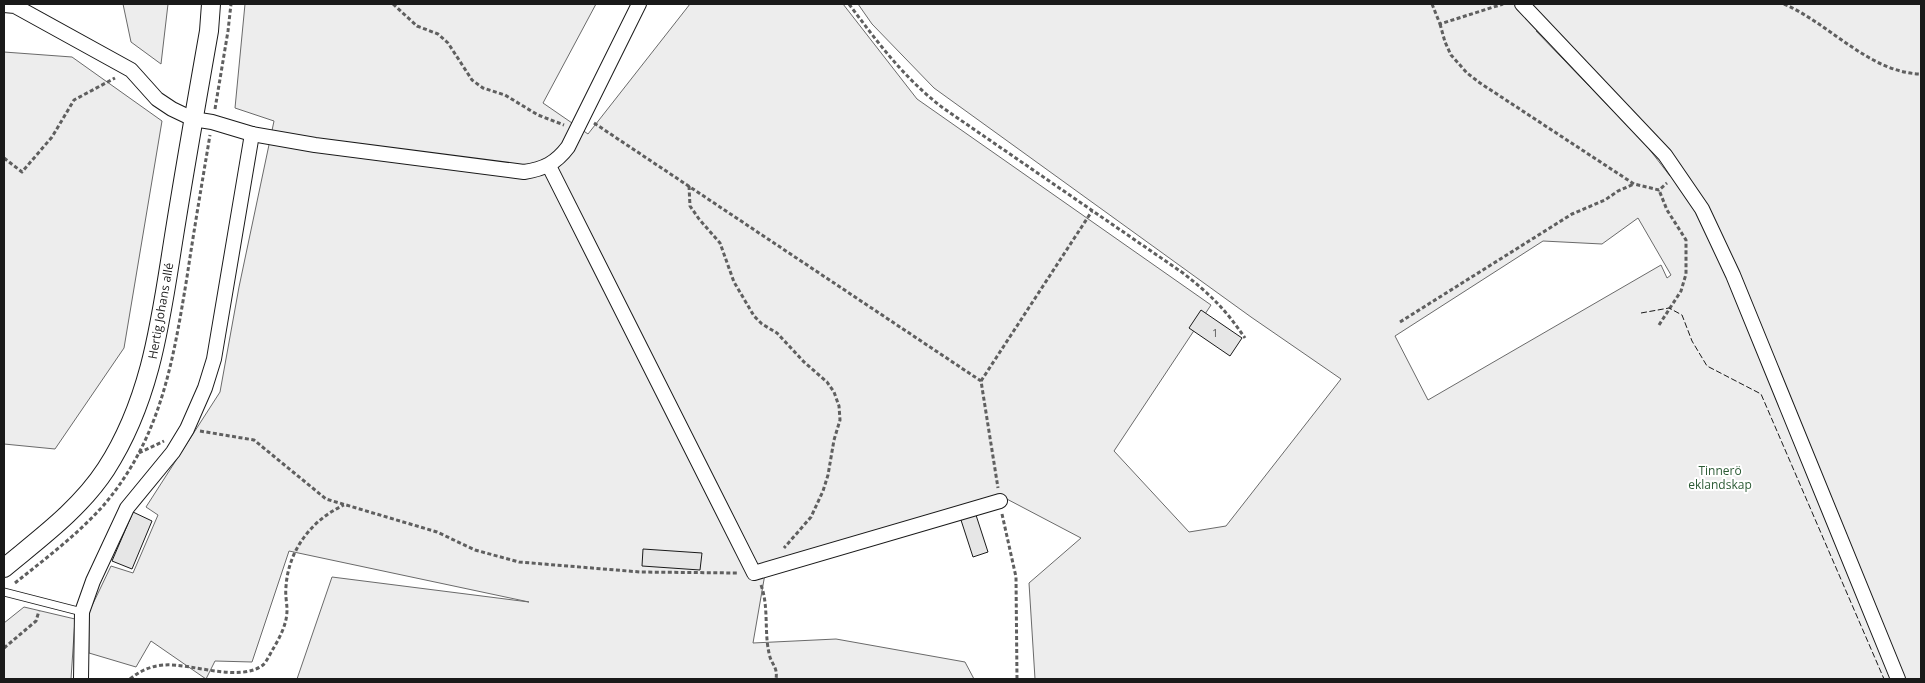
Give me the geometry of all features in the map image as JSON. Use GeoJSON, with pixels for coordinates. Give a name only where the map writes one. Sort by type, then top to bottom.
{"type":"FeatureCollection","features":[{"type":"Feature","properties":{"kind":"street","name":"Hertig Johans allé"},"geometry":{"type":"LineString","coordinates":[[4,568],[75,508],[106,470],[131,425],[149,376],[157,342],[209,31],[211,4]]}},
{"type":"Feature","properties":{"kind":"street"},"geometry":{"type":"LineString","coordinates":[[4,5],[15,6],[131,70],[157,99],[193,119],[212,122],[252,134],[315,145],[524,172],[550,166],[560,158],[584,116],[639,4]]}},
{"type":"Feature","properties":{"kind":"street"},"geometry":{"type":"LineString","coordinates":[[1522,4],[1665,155],[1702,209],[1733,275],[1898,679]]}},
{"type":"Feature","properties":{"kind":"street"},"geometry":{"type":"LineString","coordinates":[[81,679],[82,612],[93,582],[127,508],[173,452],[187,429],[205,388],[214,359],[252,134]]}},
{"type":"Feature","properties":{"kind":"street"},"geometry":{"type":"LineString","coordinates":[[550,166],[754,573],[1000,501]]}},
{"type":"Feature","properties":{"kind":"lane"},"geometry":{"type":"LineString","coordinates":[[4,592],[82,612]]}},
{"type":"Feature","properties":{"kind":"path"},"geometry":{"type":"LineString","coordinates":[[393,4],[417,26],[438,34],[448,43],[472,80],[483,88],[505,95],[538,115],[560,124],[577,128]]}},
{"type":"Feature","properties":{"kind":"path"},"geometry":{"type":"LineString","coordinates":[[849,4],[888,56],[922,92],[1209,293],[1228,313],[1245,338]]}},
{"type":"Feature","properties":{"kind":"path"},"geometry":{"type":"LineString","coordinates":[[1432,4],[1451,55],[1480,83],[1634,184],[1659,190]]}},
{"type":"Feature","properties":{"kind":"path"},"geometry":{"type":"LineString","coordinates":[[1440,24],[1503,4]]}},
{"type":"Feature","properties":{"kind":"path"},"geometry":{"type":"LineString","coordinates":[[1784,4],[1826,28],[1885,66],[1907,74],[1921,74]]}},
{"type":"Feature","properties":{"kind":"path"},"geometry":{"type":"LineString","coordinates":[[4,158],[22,172],[52,137],[74,100],[131,70]]}},
{"type":"Feature","properties":{"kind":"path"},"geometry":{"type":"LineString","coordinates":[[584,116],[981,381]]}},
{"type":"Feature","properties":{"kind":"path"},"geometry":{"type":"LineString","coordinates":[[1659,190],[1679,173]]}},
{"type":"Feature","properties":{"kind":"path"},"geometry":{"type":"LineString","coordinates":[[1400,322],[1572,214],[1605,200],[1618,191],[1634,184]]}},
{"type":"Feature","properties":{"kind":"path"},"geometry":{"type":"LineString","coordinates":[[689,186],[690,206],[720,243],[734,282],[754,316],[762,324],[777,333],[804,362],[827,382],[834,392],[838,406],[840,420],[823,491],[811,518],[784,549]]}},
{"type":"Feature","properties":{"kind":"path"},"geometry":{"type":"LineString","coordinates":[[1659,190],[1666,210],[1686,240],[1686,274],[1680,291],[1659,325]]}},
{"type":"Feature","properties":{"kind":"path"},"geometry":{"type":"LineString","coordinates":[[1017,679],[1016,577],[1000,501],[981,381],[1092,211]]}},
{"type":"Feature","properties":{"kind":"path"},"geometry":{"type":"LineString","coordinates":[[187,429],[254,440],[326,499],[437,532],[475,550],[519,562],[640,572],[754,573],[762,587],[769,655],[777,670],[776,679]]}},
{"type":"Feature","properties":{"kind":"path"},"geometry":{"type":"LineString","coordinates":[[130,679],[141,670],[166,665],[224,675],[240,675],[264,665],[283,629],[287,612],[286,586],[293,555],[304,536],[314,525],[331,511],[344,505]]}},
{"type":"Feature","properties":{"kind":"path"},"geometry":{"type":"LineString","coordinates":[[4,648],[36,621],[41,602]]}},
{"type":"Feature","properties":{"kind":"green space"},"geometry":{"type":"Polygon","coordinates":[[[123,4],[168,4],[161,64],[131,42],[123,4]]]}},
{"type":"Feature","properties":{"kind":"green space","name":"Tinnerö eklandskap"},"geometry":{"type":"Polygon","coordinates":[[[245,4],[596,4],[543,103],[588,134],[690,4],[843,4],[917,99],[1211,305],[1114,451],[1189,532],[1226,526],[1341,379],[1251,317],[934,88],[872,24],[858,4],[1921,4],[1921,679],[1035,679],[1029,583],[1081,538],[1003,497],[766,568],[753,643],[836,639],[965,662],[974,679],[297,679],[332,577],[529,602],[289,551],[252,662],[215,661],[206,679],[151,641],[136,667],[89,653],[89,612],[111,566],[133,573],[158,515],[146,507],[220,392],[239,287],[274,121],[235,108],[245,4]],[[1545,29],[1536,31],[1646,145],[1670,176],[1675,172],[1545,29]],[[1638,218],[1602,244],[1543,241],[1395,336],[1428,400],[1661,265],[1667,278],[1671,275],[1638,218]]]}},
{"type":"Feature","properties":{"kind":"green space"},"geometry":{"type":"Polygon","coordinates":[[[4,52],[72,57],[162,121],[124,348],[55,449],[4,444],[4,52]]]}},
{"type":"Feature","properties":{"kind":"green space"},"geometry":{"type":"Polygon","coordinates":[[[24,607],[75,619],[71,679],[4,679],[4,623],[24,607]]]}},
{"type":"Feature","properties":{"kind":"building"},"geometry":{"type":"Polygon","coordinates":[[[1201,310],[1242,338],[1230,356],[1189,328],[1201,310]]]}},
{"type":"Feature","properties":{"kind":"building"},"geometry":{"type":"Polygon","coordinates":[[[133,512],[152,521],[132,569],[112,561],[133,512]]]}},
{"type":"Feature","properties":{"kind":"building"},"geometry":{"type":"Polygon","coordinates":[[[975,512],[988,552],[973,557],[960,517],[975,512]]]}},
{"type":"Feature","properties":{"kind":"building"},"geometry":{"type":"Polygon","coordinates":[[[643,549],[702,553],[700,570],[642,566],[643,549]]]}},
{"type":"Feature","properties":{"kind":"fence"},"geometry":{"type":"LineString","coordinates":[[1641,313],[1669,308],[1682,315],[1692,341],[1707,366],[1761,394],[1884,679]]}}]}
